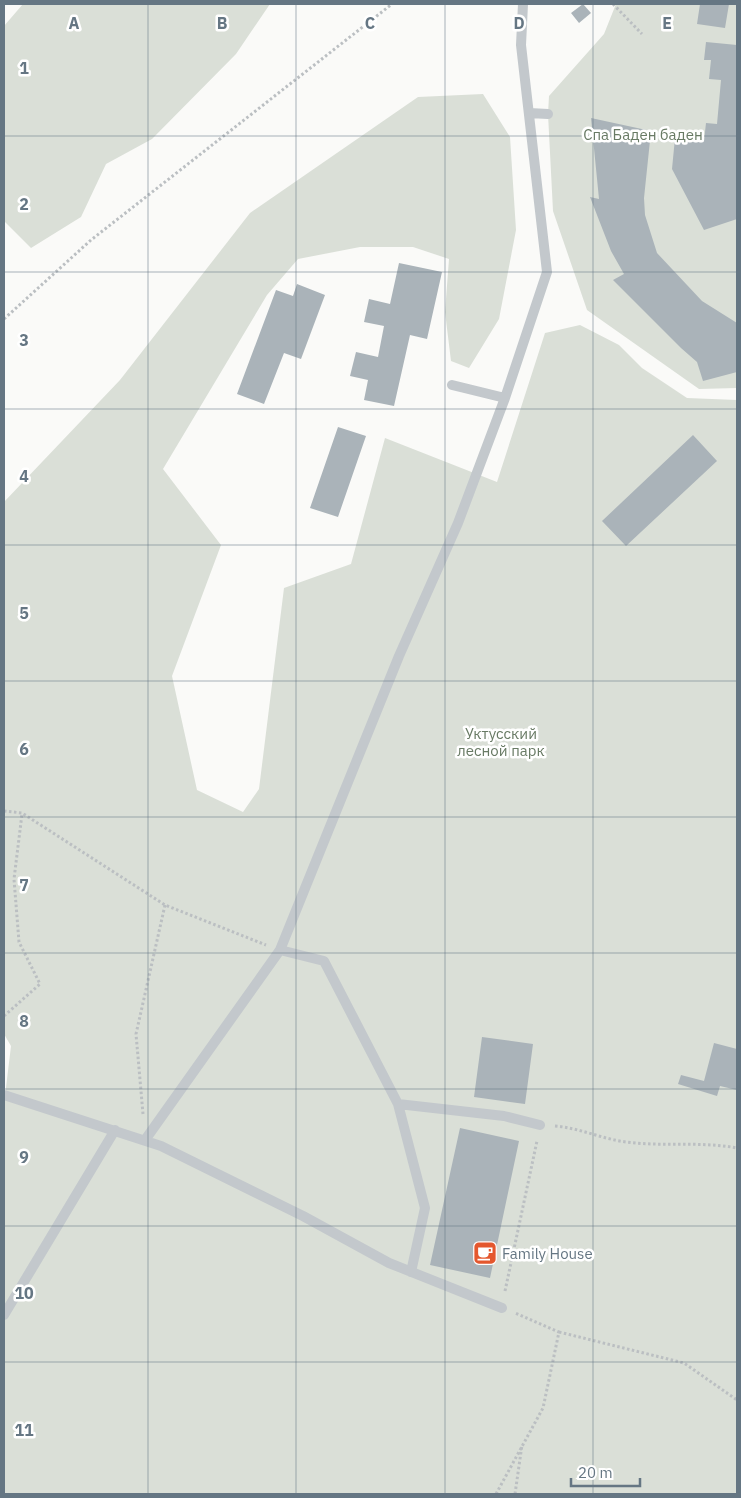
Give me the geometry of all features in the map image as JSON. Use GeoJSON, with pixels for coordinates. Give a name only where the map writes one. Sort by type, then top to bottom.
{"type":"FeatureCollection","features":[{"type":"Feature","properties":{"kind":"lane"},"geometry":{"type":"LineString","coordinates":[[145,1140],[280,950],[399,656],[458,523],[505,398],[547,272],[521,46],[523,4]]}},
{"type":"Feature","properties":{"kind":"lane"},"geometry":{"type":"LineString","coordinates":[[530,113],[548,114]]}},
{"type":"Feature","properties":{"kind":"lane"},"geometry":{"type":"LineString","coordinates":[[452,385],[505,398]]}},
{"type":"Feature","properties":{"kind":"lane"},"geometry":{"type":"LineString","coordinates":[[280,950],[324,962],[398,1104],[425,1208],[411,1272]]}},
{"type":"Feature","properties":{"kind":"lane"},"geometry":{"type":"LineString","coordinates":[[4,1095],[161,1146],[303,1216],[389,1263],[502,1308]]}},
{"type":"Feature","properties":{"kind":"lane"},"geometry":{"type":"LineString","coordinates":[[398,1104],[504,1116],[540,1125]]}},
{"type":"Feature","properties":{"kind":"lane"},"geometry":{"type":"LineString","coordinates":[[4,1315],[115,1130]]}},
{"type":"Feature","properties":{"kind":"path"},"geometry":{"type":"LineString","coordinates":[[4,319],[91,240],[392,4]]}},
{"type":"Feature","properties":{"kind":"path"},"geometry":{"type":"LineString","coordinates":[[613,4],[642,34]]}},
{"type":"Feature","properties":{"kind":"path"},"geometry":{"type":"LineString","coordinates":[[4,811],[22,813],[165,905],[280,950]]}},
{"type":"Feature","properties":{"kind":"path"},"geometry":{"type":"LineString","coordinates":[[4,1016],[40,984],[19,942],[14,879],[22,813]]}},
{"type":"Feature","properties":{"kind":"path"},"geometry":{"type":"LineString","coordinates":[[145,1140],[136,1034],[165,905]]}},
{"type":"Feature","properties":{"kind":"path"},"geometry":{"type":"LineString","coordinates":[[737,1148],[712,1144],[626,1142],[572,1128],[540,1125],[502,1308],[559,1332],[684,1363],[737,1400]]}},
{"type":"Feature","properties":{"kind":"path"},"geometry":{"type":"LineString","coordinates":[[496,1494],[543,1408],[559,1332]]}},
{"type":"Feature","properties":{"kind":"path"},"geometry":{"type":"LineString","coordinates":[[516,1494],[523,1442]]}},
{"type":"Feature","properties":{"kind":"green space"},"geometry":{"type":"Polygon","coordinates":[[[23,4],[270,4],[236,54],[152,139],[106,164],[81,217],[31,248],[4,221],[4,26],[23,4]]]}},
{"type":"Feature","properties":{"kind":"green space","name":"Спа Баден баден"},"geometry":{"type":"Polygon","coordinates":[[[616,4],[737,4],[737,388],[699,389],[587,310],[553,211],[548,114],[549,96],[604,34],[616,4]]]}},
{"type":"Feature","properties":{"kind":"green space","name":"Уктусский лесной парк"},"geometry":{"type":"Polygon","coordinates":[[[483,94],[510,137],[516,230],[499,319],[469,368],[451,361],[445,312],[449,259],[413,247],[360,247],[298,259],[267,295],[163,469],[221,545],[172,676],[197,790],[243,812],[259,789],[284,588],[351,564],[385,438],[497,482],[545,333],[580,325],[619,345],[642,368],[687,398],[737,400],[737,1494],[4,1494],[4,1104],[11,1046],[4,1034],[4,502],[120,380],[250,213],[418,97],[483,94]]]}},
{"type":"Feature","properties":{"kind":"building"},"geometry":{"type":"Polygon","coordinates":[[[583,4],[591,13],[579,23],[571,13],[583,4]]]}},
{"type":"Feature","properties":{"kind":"building"},"geometry":{"type":"Polygon","coordinates":[[[700,4],[729,4],[725,28],[697,24],[700,4]]]}},
{"type":"Feature","properties":{"kind":"building"},"geometry":{"type":"Polygon","coordinates":[[[706,42],[737,45],[737,219],[704,230],[672,169],[675,138],[704,141],[706,123],[717,124],[721,80],[709,79],[711,60],[704,60],[706,42]]]}},
{"type":"Feature","properties":{"kind":"building"},"geometry":{"type":"Polygon","coordinates":[[[591,118],[651,131],[644,198],[645,215],[657,253],[702,301],[737,323],[737,372],[703,381],[697,362],[613,280],[624,274],[611,251],[590,197],[599,199],[591,118]]]}},
{"type":"Feature","properties":{"kind":"building"},"geometry":{"type":"Polygon","coordinates":[[[399,263],[442,272],[427,339],[410,335],[394,406],[364,400],[368,380],[350,376],[356,352],[378,357],[384,326],[364,322],[369,299],[390,304],[399,263]]]}},
{"type":"Feature","properties":{"kind":"building"},"geometry":{"type":"Polygon","coordinates":[[[297,284],[325,295],[301,359],[284,353],[264,404],[237,394],[276,290],[293,296],[297,284]]]}},
{"type":"Feature","properties":{"kind":"building"},"geometry":{"type":"Polygon","coordinates":[[[338,427],[366,436],[338,517],[310,508],[338,427]]]}},
{"type":"Feature","properties":{"kind":"building"},"geometry":{"type":"Polygon","coordinates":[[[693,435],[717,461],[626,546],[602,521],[693,435]]]}},
{"type":"Feature","properties":{"kind":"building"},"geometry":{"type":"Polygon","coordinates":[[[482,1037],[533,1044],[525,1104],[474,1097],[482,1037]]]}},
{"type":"Feature","properties":{"kind":"building"},"geometry":{"type":"Polygon","coordinates":[[[714,1043],[737,1049],[737,1090],[720,1086],[717,1096],[678,1084],[681,1075],[704,1081],[714,1043]]]}},
{"type":"Feature","properties":{"kind":"building"},"geometry":{"type":"Polygon","coordinates":[[[460,1128],[519,1141],[490,1278],[430,1265],[460,1128]]]}},
{"type":"Feature","properties":{"kind":"place","name":"Family House"},"geometry":{"type":"Point","coordinates":[485,1253]}}]}
